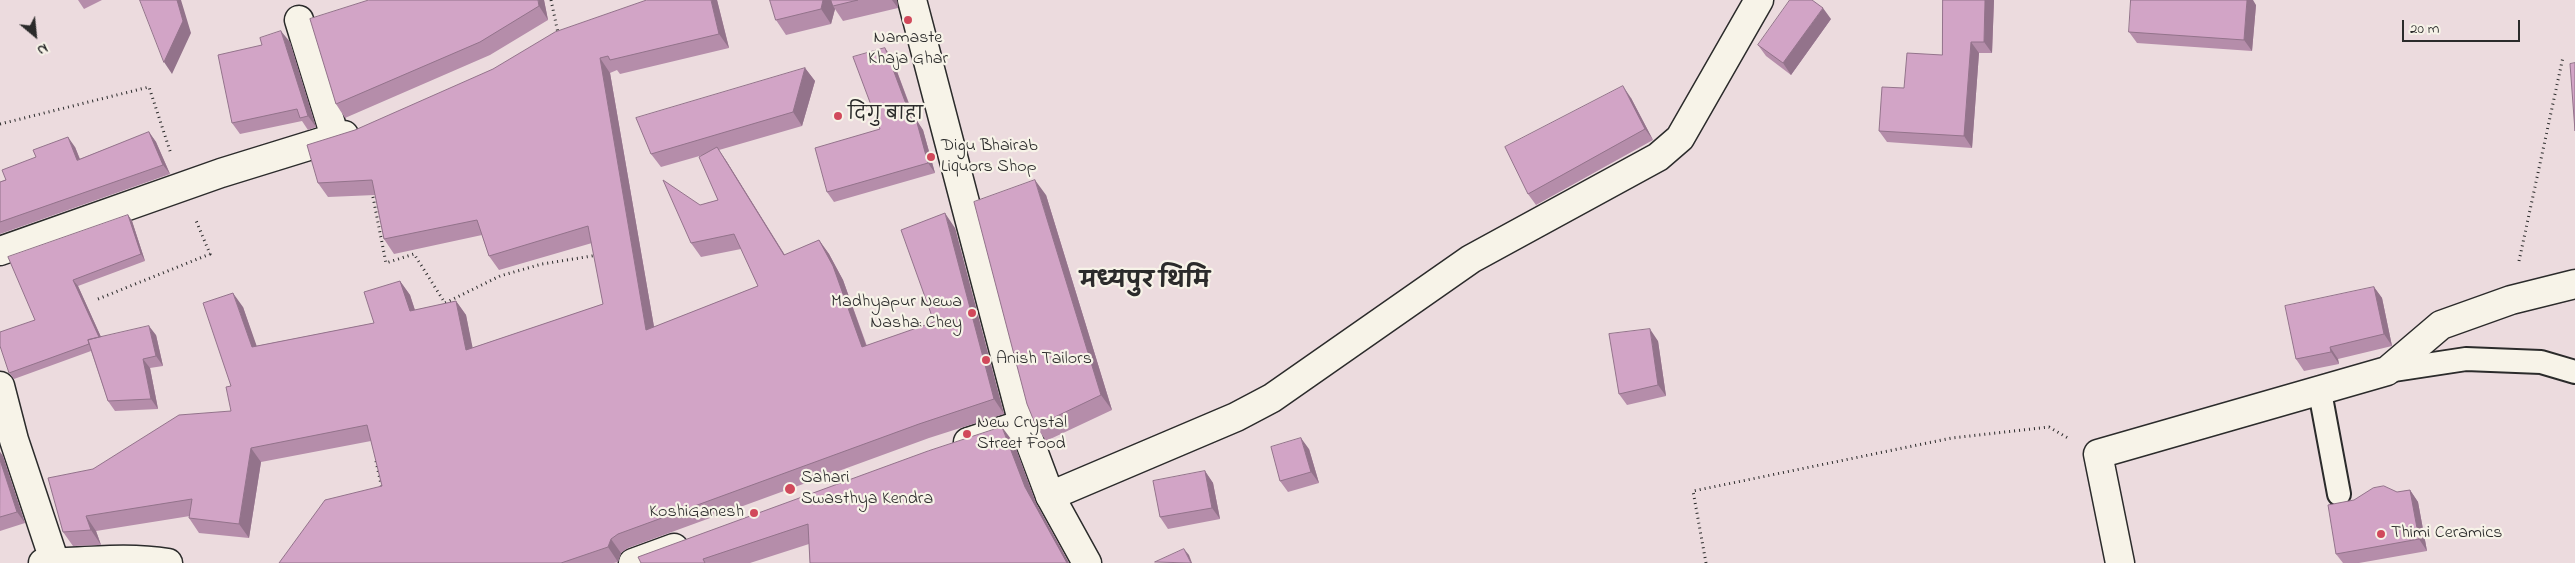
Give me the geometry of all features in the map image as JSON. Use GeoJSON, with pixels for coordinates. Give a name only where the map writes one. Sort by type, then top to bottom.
{"type":"FeatureCollection","features":[{"type":"Feature","properties":{"kind":"street"},"geometry":{"type":"LineString","coordinates":[[912,0],[1023,424],[1050,496],[1086,563]]}},
{"type":"Feature","properties":{"kind":"street"},"geometry":{"type":"LineString","coordinates":[[1050,496],[1236,417],[1272,398],[1471,259],[1658,157],[1680,138],[1758,0]]}},
{"type":"Feature","properties":{"kind":"street"},"geometry":{"type":"LineString","coordinates":[[299,20],[336,137]]}},
{"type":"Feature","properties":{"kind":"street"},"geometry":{"type":"LineString","coordinates":[[0,251],[182,186],[368,126]]}},
{"type":"Feature","properties":{"kind":"street"},"geometry":{"type":"LineString","coordinates":[[2120,563],[2098,454],[2320,392],[2387,371],[2441,325],[2511,300],[2575,284]]}},
{"type":"Feature","properties":{"kind":"street"},"geometry":{"type":"LineString","coordinates":[[0,386],[7,442],[55,563]]}},
{"type":"Feature","properties":{"kind":"street"},"geometry":{"type":"LineString","coordinates":[[942,451],[1023,424]]}},
{"type":"Feature","properties":{"kind":"street"},"geometry":{"type":"LineString","coordinates":[[632,563],[694,541]]}},
{"type":"Feature","properties":{"kind":"street"},"geometry":{"type":"LineString","coordinates":[[43,563],[117,559],[150,560],[168,563]]}},
{"type":"Feature","properties":{"kind":"lane"},"geometry":{"type":"LineString","coordinates":[[2387,371],[2466,359],[2541,362],[2575,372]]}},
{"type":"Feature","properties":{"kind":"lane"},"geometry":{"type":"LineString","coordinates":[[2320,392],[2339,494]]}},
{"type":"Feature","properties":{"kind":"path"},"geometry":{"type":"LineString","coordinates":[[551,0],[560,41]]}},
{"type":"Feature","properties":{"kind":"path"},"geometry":{"type":"LineString","coordinates":[[2511,300],[2563,57]]}},
{"type":"Feature","properties":{"kind":"path"},"geometry":{"type":"LineString","coordinates":[[0,124],[149,87],[182,186],[210,254],[98,299]]}},
{"type":"Feature","properties":{"kind":"path"},"geometry":{"type":"LineString","coordinates":[[371,187],[386,263],[414,254],[445,303],[500,276],[542,264],[599,255]]}},
{"type":"Feature","properties":{"kind":"path"},"geometry":{"type":"LineString","coordinates":[[597,246],[600,264]]}},
{"type":"Feature","properties":{"kind":"path"},"geometry":{"type":"LineString","coordinates":[[1706,563],[1693,491],[1952,438],[2049,427],[2098,454]]}},
{"type":"Feature","properties":{"kind":"path"},"geometry":{"type":"LineString","coordinates":[[375,454],[382,490]]}},
{"type":"Feature","properties":{"kind":"building"},"geometry":{"type":"Polygon","coordinates":[[[140,0],[177,0],[183,21],[164,62],[140,0]]]}},
{"type":"Feature","properties":{"kind":"building"},"geometry":{"type":"Polygon","coordinates":[[[369,0],[538,0],[539,6],[480,42],[336,104],[310,19],[369,0]]]}},
{"type":"Feature","properties":{"kind":"building"},"geometry":{"type":"Polygon","coordinates":[[[647,0],[711,0],[719,34],[610,60],[608,56],[600,58],[646,330],[758,286],[734,234],[691,243],[663,180],[700,205],[718,200],[699,157],[717,147],[784,255],[819,240],[833,266],[862,347],[934,322],[901,230],[945,213],[994,399],[919,424],[618,534],[611,539],[608,547],[561,563],[279,563],[325,500],[382,486],[367,425],[251,448],[239,524],[189,518],[192,499],[86,516],[91,530],[63,532],[48,478],[93,469],[179,415],[231,411],[226,387],[231,386],[203,303],[233,293],[252,347],[374,323],[364,292],[400,281],[410,311],[456,301],[466,350],[603,304],[588,226],[489,256],[477,220],[384,239],[372,180],[318,183],[307,145],[355,130],[493,69],[555,32],[647,0]]]}},
{"type":"Feature","properties":{"kind":"building"},"geometry":{"type":"Polygon","coordinates":[[[770,0],[823,0],[821,9],[776,20],[770,0]]]}},
{"type":"Feature","properties":{"kind":"building"},"geometry":{"type":"Polygon","coordinates":[[[831,0],[858,0],[833,6],[831,0]]]}},
{"type":"Feature","properties":{"kind":"building"},"geometry":{"type":"Polygon","coordinates":[[[1790,0],[1812,0],[1823,8],[1783,63],[1758,45],[1790,0]]]}},
{"type":"Feature","properties":{"kind":"building"},"geometry":{"type":"Polygon","coordinates":[[[1943,0],[1985,0],[1984,42],[1971,42],[1964,136],[1879,131],[1882,87],[1904,88],[1907,53],[1942,55],[1943,0]]]}},
{"type":"Feature","properties":{"kind":"building"},"geometry":{"type":"Polygon","coordinates":[[[2131,0],[2247,0],[2244,40],[2129,32],[2131,0]]]}},
{"type":"Feature","properties":{"kind":"building"},"geometry":{"type":"Polygon","coordinates":[[[281,31],[308,116],[300,118],[297,109],[232,123],[218,55],[262,45],[260,38],[281,31]]]}},
{"type":"Feature","properties":{"kind":"building"},"geometry":{"type":"Polygon","coordinates":[[[885,48],[912,120],[916,119],[928,163],[827,192],[815,148],[880,129],[853,57],[885,48]]]}},
{"type":"Feature","properties":{"kind":"building"},"geometry":{"type":"Polygon","coordinates":[[[2575,63],[2575,131],[2570,64],[2575,63]]]}},
{"type":"Feature","properties":{"kind":"building"},"geometry":{"type":"Polygon","coordinates":[[[805,68],[793,112],[651,154],[636,118],[805,68]]]}},
{"type":"Feature","properties":{"kind":"building"},"geometry":{"type":"Polygon","coordinates":[[[1623,86],[1645,129],[1528,194],[1505,147],[1623,86]]]}},
{"type":"Feature","properties":{"kind":"building"},"geometry":{"type":"Polygon","coordinates":[[[149,132],[163,165],[0,222],[0,182],[6,180],[2,170],[36,157],[33,150],[68,137],[77,160],[149,132]]]}},
{"type":"Feature","properties":{"kind":"building"},"geometry":{"type":"Polygon","coordinates":[[[1035,180],[1101,395],[1036,426],[1027,404],[974,202],[1035,180]]]}},
{"type":"Feature","properties":{"kind":"building"},"geometry":{"type":"Polygon","coordinates":[[[128,215],[141,254],[73,280],[99,337],[88,340],[89,344],[9,373],[0,346],[0,332],[35,320],[8,257],[128,215]]]}},
{"type":"Feature","properties":{"kind":"building"},"geometry":{"type":"Polygon","coordinates":[[[2374,287],[2384,334],[2330,347],[2331,352],[2296,359],[2285,306],[2374,287]]]}},
{"type":"Feature","properties":{"kind":"building"},"geometry":{"type":"Polygon","coordinates":[[[149,326],[156,356],[143,359],[151,399],[108,401],[88,340],[149,326]]]}},
{"type":"Feature","properties":{"kind":"building"},"geometry":{"type":"Polygon","coordinates":[[[1650,329],[1658,385],[1619,394],[1609,334],[1650,329]]]}},
{"type":"Feature","properties":{"kind":"building"},"geometry":{"type":"Polygon","coordinates":[[[1002,427],[1025,487],[1067,563],[810,563],[808,524],[703,559],[705,563],[641,563],[638,557],[928,451],[1002,427]]]}},
{"type":"Feature","properties":{"kind":"building"},"geometry":{"type":"Polygon","coordinates":[[[1301,438],[1311,472],[1280,481],[1271,447],[1301,438]]]}},
{"type":"Feature","properties":{"kind":"building"},"geometry":{"type":"Polygon","coordinates":[[[0,460],[17,512],[0,517],[0,460]]]}},
{"type":"Feature","properties":{"kind":"building"},"geometry":{"type":"Polygon","coordinates":[[[1205,471],[1212,508],[1160,517],[1153,481],[1205,471]]]}},
{"type":"Feature","properties":{"kind":"building","name":"Thimi Ceramics"},"geometry":{"type":"Polygon","coordinates":[[[2384,486],[2397,492],[2410,490],[2419,539],[2336,554],[2328,505],[2354,500],[2373,488],[2384,486]]]}},
{"type":"Feature","properties":{"kind":"building"},"geometry":{"type":"Polygon","coordinates":[[[1184,549],[1191,563],[1155,562],[1184,549]]]}},
{"type":"Feature","properties":{"kind":"place","name":"Namaste Khaja Ghar"},"geometry":{"type":"Point","coordinates":[908,20]}},
{"type":"Feature","properties":{"kind":"place","name":"दिगु बाहा"},"geometry":{"type":"Point","coordinates":[838,116]}},
{"type":"Feature","properties":{"kind":"place","name":"Digu Bhairab Liquors Shop"},"geometry":{"type":"Point","coordinates":[931,157]}},
{"type":"Feature","properties":{"kind":"place","name":"Madhyapur Newa Nasha: Chey"},"geometry":{"type":"Point","coordinates":[972,313]}},
{"type":"Feature","properties":{"kind":"place","name":"Anish Tailors"},"geometry":{"type":"Point","coordinates":[986,360]}},
{"type":"Feature","properties":{"kind":"place","name":"New Crystal Street Food"},"geometry":{"type":"Point","coordinates":[967,434]}},
{"type":"Feature","properties":{"kind":"place","name":"Sahari Swasthya Kendra"},"geometry":{"type":"Point","coordinates":[790,489]}},
{"type":"Feature","properties":{"kind":"place","name":"KoshiGanesh"},"geometry":{"type":"Point","coordinates":[754,513]}},
{"type":"Feature","properties":{"kind":"place","name":"Thimi Ceramics"},"geometry":{"type":"Point","coordinates":[2381,534]}},
{"type":"Feature","properties":{"kind":"district","name":"मध्यपुर थिमि"},"geometry":{"type":"Point","coordinates":[1145,283]}}]}
